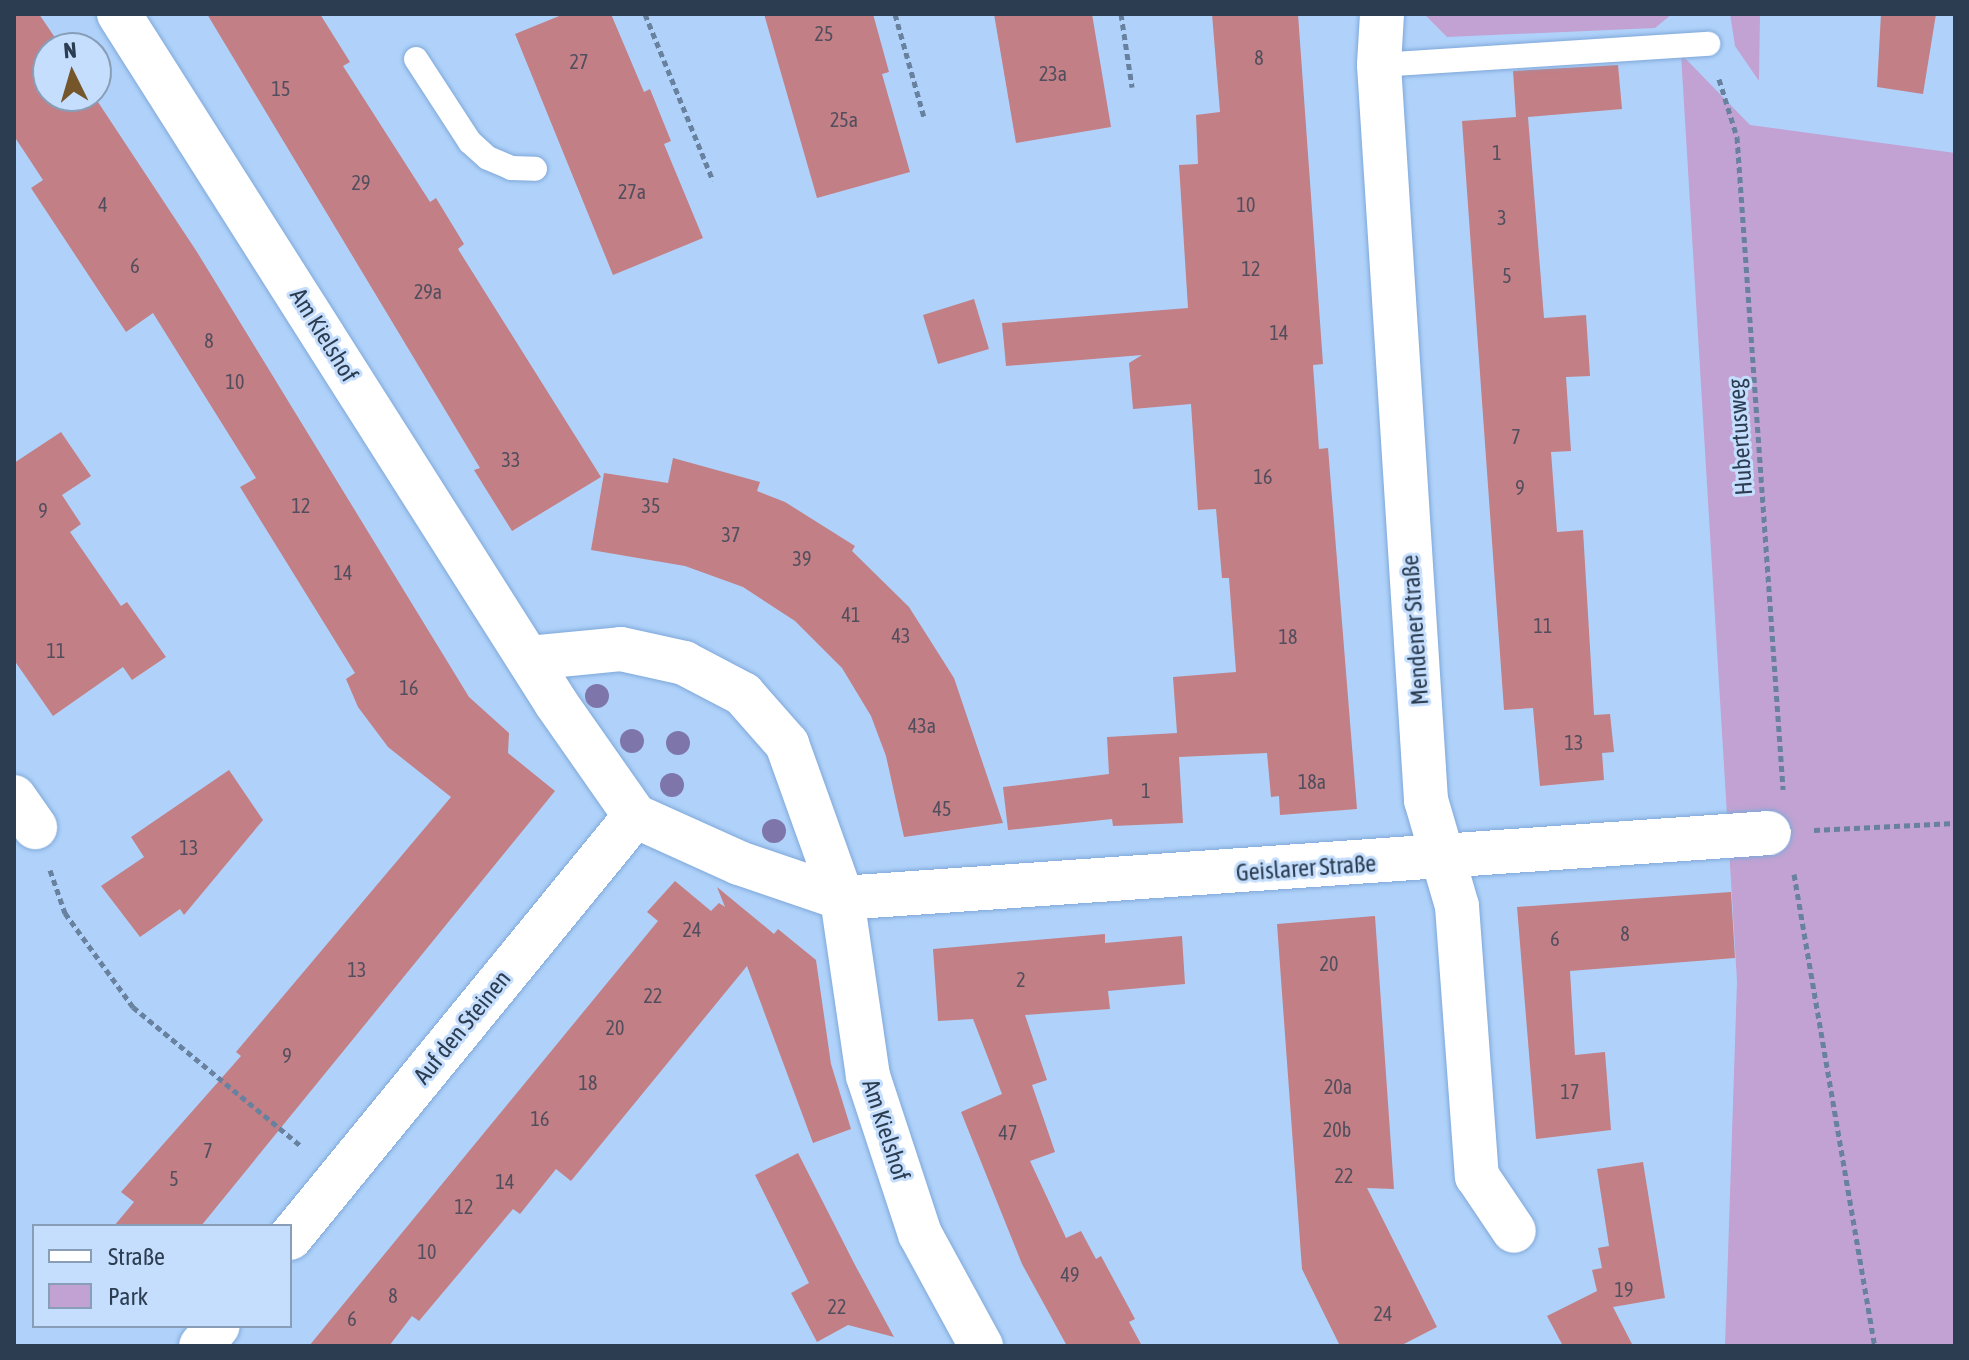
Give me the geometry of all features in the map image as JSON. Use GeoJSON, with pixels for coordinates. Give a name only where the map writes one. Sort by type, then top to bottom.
{"type":"FeatureCollection","features":[{"type":"Feature","properties":{"kind":"street","name":"Am Kielshof"},"geometry":{"type":"LineString","coordinates":[[119,14],[529,658],[635,816]]}},
{"type":"Feature","properties":{"kind":"street","name":"Mendener Straße"},"geometry":{"type":"LineString","coordinates":[[1382,14],[1379,65],[1426,800],[1457,906],[1477,1176],[1514,1231]]}},
{"type":"Feature","properties":{"kind":"street","name":"Am Kielshof"},"geometry":{"type":"LineString","coordinates":[[529,658],[621,649],[684,663],[743,694],[787,744],[842,898],[868,1076],[920,1234],[981,1346]]}},
{"type":"Feature","properties":{"kind":"street"},"geometry":{"type":"LineString","coordinates":[[635,816],[739,863],[842,898]]}},
{"type":"Feature","properties":{"kind":"street","name":"Auf den Steinen"},"geometry":{"type":"LineString","coordinates":[[292,1236],[635,816]]}},
{"type":"Feature","properties":{"kind":"street","name":"Geislarer Straße"},"geometry":{"type":"LineString","coordinates":[[842,898],[1443,859],[1787,832]]}},
{"type":"Feature","properties":{"kind":"street"},"geometry":{"type":"LineString","coordinates":[[201,1346],[216,1328]]}},
{"type":"Feature","properties":{"kind":"lane"},"geometry":{"type":"LineString","coordinates":[[1379,65],[1708,44]]}},
{"type":"Feature","properties":{"kind":"lane"},"geometry":{"type":"LineString","coordinates":[[416,59],[479,150],[511,168],[535,169]]}},
{"type":"Feature","properties":{"kind":"path"},"geometry":{"type":"LineString","coordinates":[[645,14],[713,181]]}},
{"type":"Feature","properties":{"kind":"path"},"geometry":{"type":"LineString","coordinates":[[895,14],[924,117]]}},
{"type":"Feature","properties":{"kind":"path"},"geometry":{"type":"LineString","coordinates":[[1121,14],[1132,87]]}},
{"type":"Feature","properties":{"kind":"path","name":"Hubertusweg"},"geometry":{"type":"LineString","coordinates":[[1708,44],[1737,137],[1787,832],[1875,1346]]}},
{"type":"Feature","properties":{"kind":"path"},"geometry":{"type":"LineString","coordinates":[[24,812],[65,913],[133,1007],[340,1177]]}},
{"type":"Feature","properties":{"kind":"path"},"geometry":{"type":"LineString","coordinates":[[1787,832],[1955,823]]}},
{"type":"Feature","properties":{"kind":"green space"},"geometry":{"type":"Polygon","coordinates":[[[1424,14],[1672,14],[1655,28],[1447,37],[1424,14]]]}},
{"type":"Feature","properties":{"kind":"green space"},"geometry":{"type":"Polygon","coordinates":[[[1730,14],[1760,14],[1759,81],[1735,46],[1730,14]]]}},
{"type":"Feature","properties":{"kind":"green space"},"geometry":{"type":"Polygon","coordinates":[[[1681,54],[1750,125],[1955,153],[1955,1346],[1725,1346],[1737,981],[1681,54]]]}},
{"type":"Feature","properties":{"kind":"building"},"geometry":{"type":"Polygon","coordinates":[[[14,14],[39,14],[51,32],[32,32],[32,112],[105,112],[197,252],[469,697],[509,733],[508,753],[555,791],[203,1224],[116,1224],[134,1202],[121,1192],[241,1056],[236,1052],[451,797],[388,747],[358,707],[346,679],[355,673],[240,487],[256,478],[153,313],[126,332],[31,188],[43,180],[14,136],[14,14]]]}},
{"type":"Feature","properties":{"kind":"building"},"geometry":{"type":"Polygon","coordinates":[[[207,14],[320,14],[350,62],[343,66],[430,202],[436,198],[464,244],[458,249],[601,477],[512,531],[474,470],[480,468],[207,14]]]}},
{"type":"Feature","properties":{"kind":"building"},"geometry":{"type":"Polygon","coordinates":[[[564,14],[611,14],[644,92],[650,89],[671,141],[664,144],[703,238],[613,275],[515,34],[564,14]]]}},
{"type":"Feature","properties":{"kind":"building"},"geometry":{"type":"Polygon","coordinates":[[[764,14],[873,14],[889,72],[882,74],[910,172],[817,198],[764,14]]]}},
{"type":"Feature","properties":{"kind":"building"},"geometry":{"type":"Polygon","coordinates":[[[994,14],[1092,14],[1111,127],[1016,143],[994,14]]]}},
{"type":"Feature","properties":{"kind":"building"},"geometry":{"type":"Polygon","coordinates":[[[1212,14],[1298,14],[1323,364],[1313,365],[1319,449],[1328,448],[1357,809],[1280,815],[1279,796],[1271,797],[1267,753],[1179,757],[1183,823],[1113,826],[1112,819],[1008,830],[1003,787],[1109,774],[1107,737],[1177,733],[1173,677],[1236,672],[1229,578],[1222,578],[1216,509],[1198,510],[1191,404],[1133,409],[1129,363],[1142,355],[1006,366],[1002,323],[1188,308],[1179,165],[1198,164],[1196,115],[1220,112],[1212,14]]]}},
{"type":"Feature","properties":{"kind":"building"},"geometry":{"type":"Polygon","coordinates":[[[1881,14],[1936,14],[1923,94],[1877,87],[1881,14]]]}},
{"type":"Feature","properties":{"kind":"building"},"geometry":{"type":"Polygon","coordinates":[[[1618,65],[1622,109],[1528,117],[1544,318],[1586,315],[1590,376],[1566,377],[1571,451],[1551,452],[1557,532],[1583,530],[1594,715],[1610,714],[1614,752],[1602,753],[1604,780],[1540,786],[1533,708],[1504,710],[1462,121],[1516,117],[1513,71],[1618,65]]]}},
{"type":"Feature","properties":{"kind":"building"},"geometry":{"type":"Polygon","coordinates":[[[974,299],[989,349],[938,364],[923,315],[974,299]]]}},
{"type":"Feature","properties":{"kind":"building"},"geometry":{"type":"Polygon","coordinates":[[[61,432],[91,476],[62,495],[81,524],[70,532],[121,606],[127,602],[166,657],[132,680],[123,667],[53,716],[14,660],[14,463],[61,432]]]}},
{"type":"Feature","properties":{"kind":"building"},"geometry":{"type":"Polygon","coordinates":[[[673,458],[760,482],[757,491],[785,502],[855,546],[852,551],[909,607],[954,678],[1003,823],[904,837],[886,756],[871,716],[842,668],[795,621],[743,587],[685,566],[591,550],[604,473],[668,483],[673,458]]]}},
{"type":"Feature","properties":{"kind":"building"},"geometry":{"type":"Polygon","coordinates":[[[229,770],[263,820],[184,915],[180,909],[140,937],[101,886],[144,857],[131,837],[229,770]]]}},
{"type":"Feature","properties":{"kind":"building"},"geometry":{"type":"Polygon","coordinates":[[[675,881],[711,911],[719,903],[725,907],[717,887],[774,934],[778,929],[816,960],[831,1064],[851,1129],[813,1143],[747,966],[571,1181],[556,1169],[520,1214],[513,1209],[419,1321],[412,1316],[389,1346],[309,1346],[658,921],[647,912],[675,881]]]}},
{"type":"Feature","properties":{"kind":"building"},"geometry":{"type":"Polygon","coordinates":[[[1731,892],[1735,958],[1570,971],[1575,1055],[1605,1052],[1611,1130],[1536,1139],[1517,907],[1731,892]]]}},
{"type":"Feature","properties":{"kind":"building"},"geometry":{"type":"Polygon","coordinates":[[[1375,916],[1394,1189],[1367,1188],[1437,1327],[1400,1346],[1340,1346],[1302,1269],[1277,924],[1375,916]]]}},
{"type":"Feature","properties":{"kind":"building"},"geometry":{"type":"Polygon","coordinates":[[[1105,934],[1105,943],[1182,936],[1185,984],[1108,991],[1110,1009],[1025,1015],[1047,1080],[1032,1085],[1055,1152],[1030,1161],[1066,1238],[1081,1231],[1096,1259],[1101,1256],[1135,1319],[1129,1322],[1142,1346],[1067,1346],[1022,1264],[961,1112],[1002,1094],[973,1019],[938,1021],[933,949],[1105,934]]]}},
{"type":"Feature","properties":{"kind":"building"},"geometry":{"type":"Polygon","coordinates":[[[798,1153],[894,1337],[848,1325],[817,1342],[791,1293],[809,1283],[755,1175],[798,1153]]]}},
{"type":"Feature","properties":{"kind":"building"},"geometry":{"type":"Polygon","coordinates":[[[1643,1162],[1665,1298],[1613,1307],[1633,1346],[1563,1346],[1547,1316],[1597,1291],[1592,1270],[1602,1268],[1598,1248],[1609,1246],[1597,1169],[1643,1162]]]}}]}
